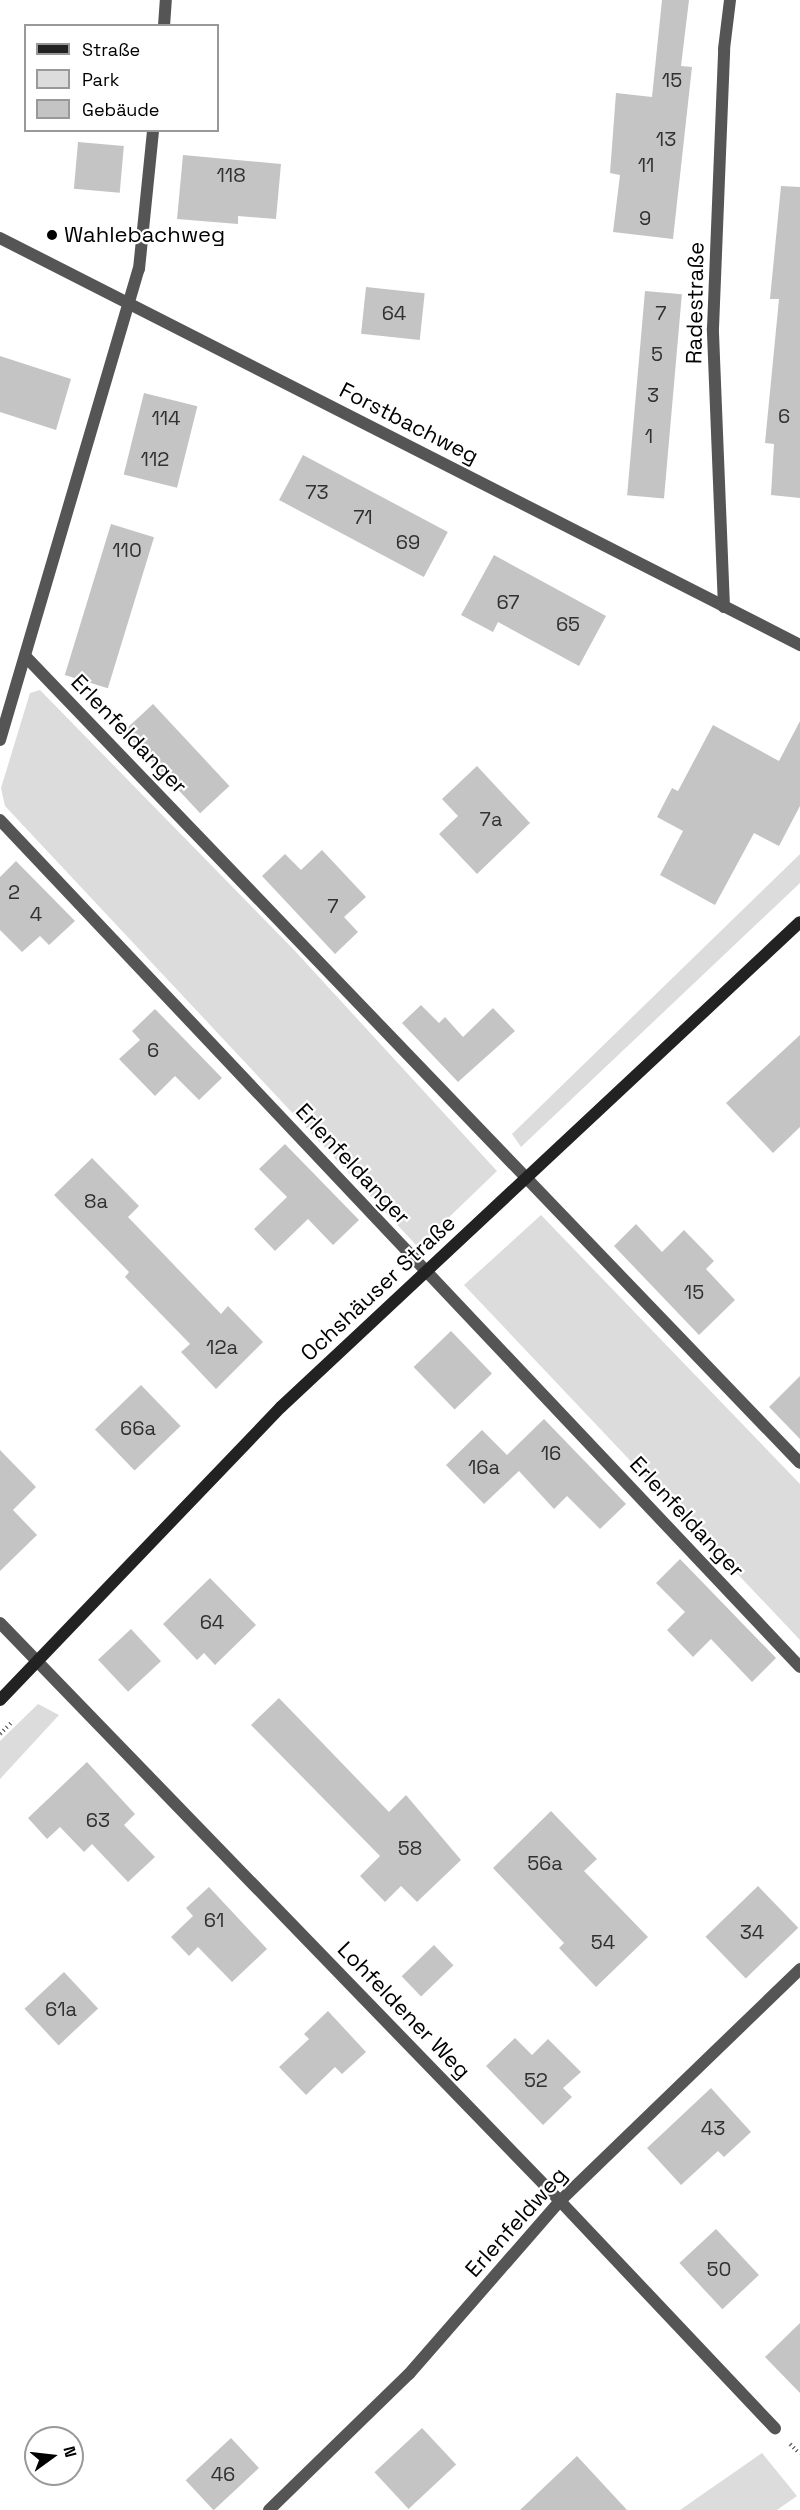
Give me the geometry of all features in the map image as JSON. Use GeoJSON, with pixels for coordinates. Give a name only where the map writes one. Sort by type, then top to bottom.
{"type":"FeatureCollection","features":[{"type":"Feature","properties":{"kind":"main road","name":"Ochshäuser Straße"},"geometry":{"type":"LineString","coordinates":[[0,1700],[282,1407],[424,1271],[526,1179],[800,921]]}},
{"type":"Feature","properties":{"kind":"street"},"geometry":{"type":"LineString","coordinates":[[164,24],[166,0]]}},
{"type":"Feature","properties":{"kind":"street","name":"Radestraße"},"geometry":{"type":"LineString","coordinates":[[724,607],[713,328],[724,49],[730,0]]}},
{"type":"Feature","properties":{"kind":"street"},"geometry":{"type":"LineString","coordinates":[[0,740],[139,269],[153,132]]}},
{"type":"Feature","properties":{"kind":"street","name":"Forstbachweg"},"geometry":{"type":"LineString","coordinates":[[0,238],[800,645]]}},
{"type":"Feature","properties":{"kind":"street","name":"Erlenfeldanger"},"geometry":{"type":"LineString","coordinates":[[26,657],[800,1463]]}},
{"type":"Feature","properties":{"kind":"street","name":"Erlenfeldanger"},"geometry":{"type":"LineString","coordinates":[[0,820],[800,1668]]}},
{"type":"Feature","properties":{"kind":"street","name":"Lohfeldener Weg"},"geometry":{"type":"LineString","coordinates":[[0,1623],[560,2201],[775,2428]]}},
{"type":"Feature","properties":{"kind":"street","name":"Erlenfeldweg"},"geometry":{"type":"LineString","coordinates":[[269,2510],[409,2374],[560,2201],[800,1969]]}},
{"type":"Feature","properties":{"kind":"green space"},"geometry":{"type":"Polygon","coordinates":[[[40,690],[295,951],[497,1171],[418,1247],[5,806],[1,788],[30,693],[40,690]]]}},
{"type":"Feature","properties":{"kind":"green space"},"geometry":{"type":"Polygon","coordinates":[[[800,854],[800,883],[521,1147],[512,1134],[800,854]]]}},
{"type":"Feature","properties":{"kind":"green space"},"geometry":{"type":"Polygon","coordinates":[[[541,1215],[800,1484],[800,1640],[464,1285],[541,1215]]]}},
{"type":"Feature","properties":{"kind":"green space"},"geometry":{"type":"Polygon","coordinates":[[[38,1704],[59,1715],[0,1779],[0,1741],[38,1704]]]}},
{"type":"Feature","properties":{"kind":"green space"},"geometry":{"type":"Polygon","coordinates":[[[762,2453],[797,2496],[777,2510],[680,2510],[762,2453]]]}},
{"type":"Feature","properties":{"kind":"building"},"geometry":{"type":"Polygon","coordinates":[[[662,0],[689,0],[681,66],[692,67],[673,239],[613,232],[620,175],[610,173],[616,93],[652,97],[662,0]]]}},
{"type":"Feature","properties":{"kind":"building"},"geometry":{"type":"Polygon","coordinates":[[[78,142],[124,146],[120,193],[74,189],[78,142]]]}},
{"type":"Feature","properties":{"kind":"building"},"geometry":{"type":"Polygon","coordinates":[[[183,155],[281,164],[276,219],[238,216],[238,224],[177,219],[183,155]]]}},
{"type":"Feature","properties":{"kind":"building"},"geometry":{"type":"Polygon","coordinates":[[[781,186],[800,187],[800,498],[771,495],[774,444],[765,443],[779,299],[770,299],[781,186]]]}},
{"type":"Feature","properties":{"kind":"building"},"geometry":{"type":"Polygon","coordinates":[[[366,287],[425,293],[420,340],[361,334],[366,287]]]}},
{"type":"Feature","properties":{"kind":"building"},"geometry":{"type":"Polygon","coordinates":[[[645,291],[682,294],[664,498],[627,495],[645,291]]]}},
{"type":"Feature","properties":{"kind":"building"},"geometry":{"type":"Polygon","coordinates":[[[0,356],[71,379],[56,430],[0,412],[0,356]]]}},
{"type":"Feature","properties":{"kind":"building"},"geometry":{"type":"Polygon","coordinates":[[[144,393],[197,406],[177,488],[124,475],[144,393]]]}},
{"type":"Feature","properties":{"kind":"building"},"geometry":{"type":"Polygon","coordinates":[[[303,455],[448,532],[424,577],[279,500],[303,455]]]}},
{"type":"Feature","properties":{"kind":"building"},"geometry":{"type":"Polygon","coordinates":[[[111,524],[154,537],[108,688],[65,675],[111,524]]]}},
{"type":"Feature","properties":{"kind":"building"},"geometry":{"type":"Polygon","coordinates":[[[494,555],[606,616],[579,666],[498,622],[493,632],[461,615],[494,555]]]}},
{"type":"Feature","properties":{"kind":"building"},"geometry":{"type":"Polygon","coordinates":[[[153,704],[229,786],[200,813],[124,731],[153,704]]]}},
{"type":"Feature","properties":{"kind":"building"},"geometry":{"type":"Polygon","coordinates":[[[800,721],[800,806],[779,846],[754,833],[715,905],[660,875],[683,831],[657,817],[672,788],[678,791],[713,725],[779,761],[800,721]]]}},
{"type":"Feature","properties":{"kind":"building"},"geometry":{"type":"Polygon","coordinates":[[[477,766],[530,823],[477,874],[439,834],[458,816],[442,799],[477,766]]]}},
{"type":"Feature","properties":{"kind":"building"},"geometry":{"type":"Polygon","coordinates":[[[322,850],[366,897],[344,917],[358,932],[335,954],[262,876],[285,854],[301,870],[322,850]]]}},
{"type":"Feature","properties":{"kind":"building"},"geometry":{"type":"Polygon","coordinates":[[[16,861],[75,921],[49,945],[40,936],[22,952],[0,930],[0,877],[16,861]]]}},
{"type":"Feature","properties":{"kind":"building"},"geometry":{"type":"Polygon","coordinates":[[[421,1005],[439,1023],[445,1017],[463,1037],[493,1008],[515,1031],[458,1082],[402,1023],[421,1005]]]}},
{"type":"Feature","properties":{"kind":"building"},"geometry":{"type":"Polygon","coordinates":[[[155,1009],[222,1078],[199,1100],[175,1076],[155,1096],[119,1059],[140,1040],[132,1031],[155,1009]]]}},
{"type":"Feature","properties":{"kind":"building"},"geometry":{"type":"Polygon","coordinates":[[[800,1035],[800,1127],[773,1153],[726,1103],[800,1035]]]}},
{"type":"Feature","properties":{"kind":"building"},"geometry":{"type":"Polygon","coordinates":[[[285,1144],[359,1220],[333,1245],[308,1219],[275,1251],[254,1229],[287,1197],[259,1169],[285,1144]]]}},
{"type":"Feature","properties":{"kind":"building"},"geometry":{"type":"Polygon","coordinates":[[[92,1158],[139,1206],[128,1217],[221,1314],[228,1306],[263,1342],[216,1389],[181,1352],[190,1344],[125,1277],[129,1272],[54,1195],[92,1158]]]}},
{"type":"Feature","properties":{"kind":"building"},"geometry":{"type":"Polygon","coordinates":[[[636,1224],[662,1252],[684,1230],[714,1261],[706,1269],[735,1300],[699,1335],[614,1246],[636,1224]]]}},
{"type":"Feature","properties":{"kind":"building"},"geometry":{"type":"Polygon","coordinates":[[[451,1331],[492,1373],[455,1410],[414,1367],[451,1331]]]}},
{"type":"Feature","properties":{"kind":"building"},"geometry":{"type":"Polygon","coordinates":[[[800,1376],[800,1439],[769,1407],[800,1376]]]}},
{"type":"Feature","properties":{"kind":"building"},"geometry":{"type":"Polygon","coordinates":[[[141,1385],[181,1426],[135,1470],[95,1429],[141,1385]]]}},
{"type":"Feature","properties":{"kind":"building"},"geometry":{"type":"Polygon","coordinates":[[[544,1419],[626,1504],[600,1529],[567,1496],[554,1509],[519,1471],[484,1504],[446,1465],[482,1430],[507,1455],[544,1419]]]}},
{"type":"Feature","properties":{"kind":"building"},"geometry":{"type":"Polygon","coordinates":[[[0,1450],[36,1487],[13,1510],[37,1535],[0,1571],[0,1450]]]}},
{"type":"Feature","properties":{"kind":"building"},"geometry":{"type":"Polygon","coordinates":[[[680,1559],[776,1658],[752,1682],[711,1639],[693,1657],[667,1630],[685,1612],[656,1583],[680,1559]]]}},
{"type":"Feature","properties":{"kind":"building"},"geometry":{"type":"Polygon","coordinates":[[[210,1578],[256,1625],[215,1665],[204,1653],[197,1660],[163,1624],[210,1578]]]}},
{"type":"Feature","properties":{"kind":"building"},"geometry":{"type":"Polygon","coordinates":[[[131,1629],[161,1661],[128,1692],[98,1660],[131,1629]]]}},
{"type":"Feature","properties":{"kind":"building"},"geometry":{"type":"Polygon","coordinates":[[[279,1698],[389,1812],[406,1795],[461,1860],[417,1902],[401,1886],[385,1902],[360,1876],[380,1856],[251,1725],[279,1698]]]}},
{"type":"Feature","properties":{"kind":"building"},"geometry":{"type":"Polygon","coordinates":[[[87,1762],[135,1814],[124,1825],[155,1857],[128,1882],[92,1844],[84,1852],[60,1827],[47,1839],[28,1818],[87,1762]]]}},
{"type":"Feature","properties":{"kind":"building"},"geometry":{"type":"Polygon","coordinates":[[[551,1811],[597,1859],[584,1871],[648,1937],[596,1987],[559,1948],[564,1943],[493,1868],[551,1811]]]}},
{"type":"Feature","properties":{"kind":"building"},"geometry":{"type":"Polygon","coordinates":[[[758,1886],[798,1928],[746,1978],[705,1937],[758,1886]]]}},
{"type":"Feature","properties":{"kind":"building"},"geometry":{"type":"Polygon","coordinates":[[[209,1887],[267,1949],[232,1982],[198,1947],[189,1956],[171,1937],[193,1916],[186,1908],[209,1887]]]}},
{"type":"Feature","properties":{"kind":"building"},"geometry":{"type":"Polygon","coordinates":[[[434,1945],[453,1965],[421,1996],[402,1976],[434,1945]]]}},
{"type":"Feature","properties":{"kind":"building"},"geometry":{"type":"Polygon","coordinates":[[[64,1972],[98,2009],[59,2045],[25,2009],[64,1972]]]}},
{"type":"Feature","properties":{"kind":"building"},"geometry":{"type":"Polygon","coordinates":[[[328,2011],[366,2052],[342,2074],[335,2067],[306,2095],[279,2067],[309,2039],[304,2034],[328,2011]]]}},
{"type":"Feature","properties":{"kind":"building"},"geometry":{"type":"Polygon","coordinates":[[[515,2038],[532,2055],[548,2039],[581,2072],[563,2088],[572,2097],[543,2125],[486,2066],[515,2038]]]}},
{"type":"Feature","properties":{"kind":"building"},"geometry":{"type":"Polygon","coordinates":[[[711,2088],[751,2132],[724,2157],[718,2151],[681,2185],[647,2148],[711,2088]]]}},
{"type":"Feature","properties":{"kind":"building"},"geometry":{"type":"Polygon","coordinates":[[[716,2229],[759,2275],[722,2309],[679,2263],[716,2229]]]}},
{"type":"Feature","properties":{"kind":"building"},"geometry":{"type":"Polygon","coordinates":[[[800,2323],[800,2393],[765,2357],[800,2323]]]}},
{"type":"Feature","properties":{"kind":"building"},"geometry":{"type":"Polygon","coordinates":[[[422,2428],[456,2465],[409,2509],[374,2472],[422,2428]]]}},
{"type":"Feature","properties":{"kind":"building"},"geometry":{"type":"Polygon","coordinates":[[[231,2438],[259,2468],[214,2510],[186,2480],[231,2438]]]}},
{"type":"Feature","properties":{"kind":"building"},"geometry":{"type":"Polygon","coordinates":[[[577,2456],[627,2510],[520,2510],[577,2456]]]}},
{"type":"Feature","properties":{"kind":"place","name":"Wahlebachweg"},"geometry":{"type":"Point","coordinates":[52,235]}}]}
